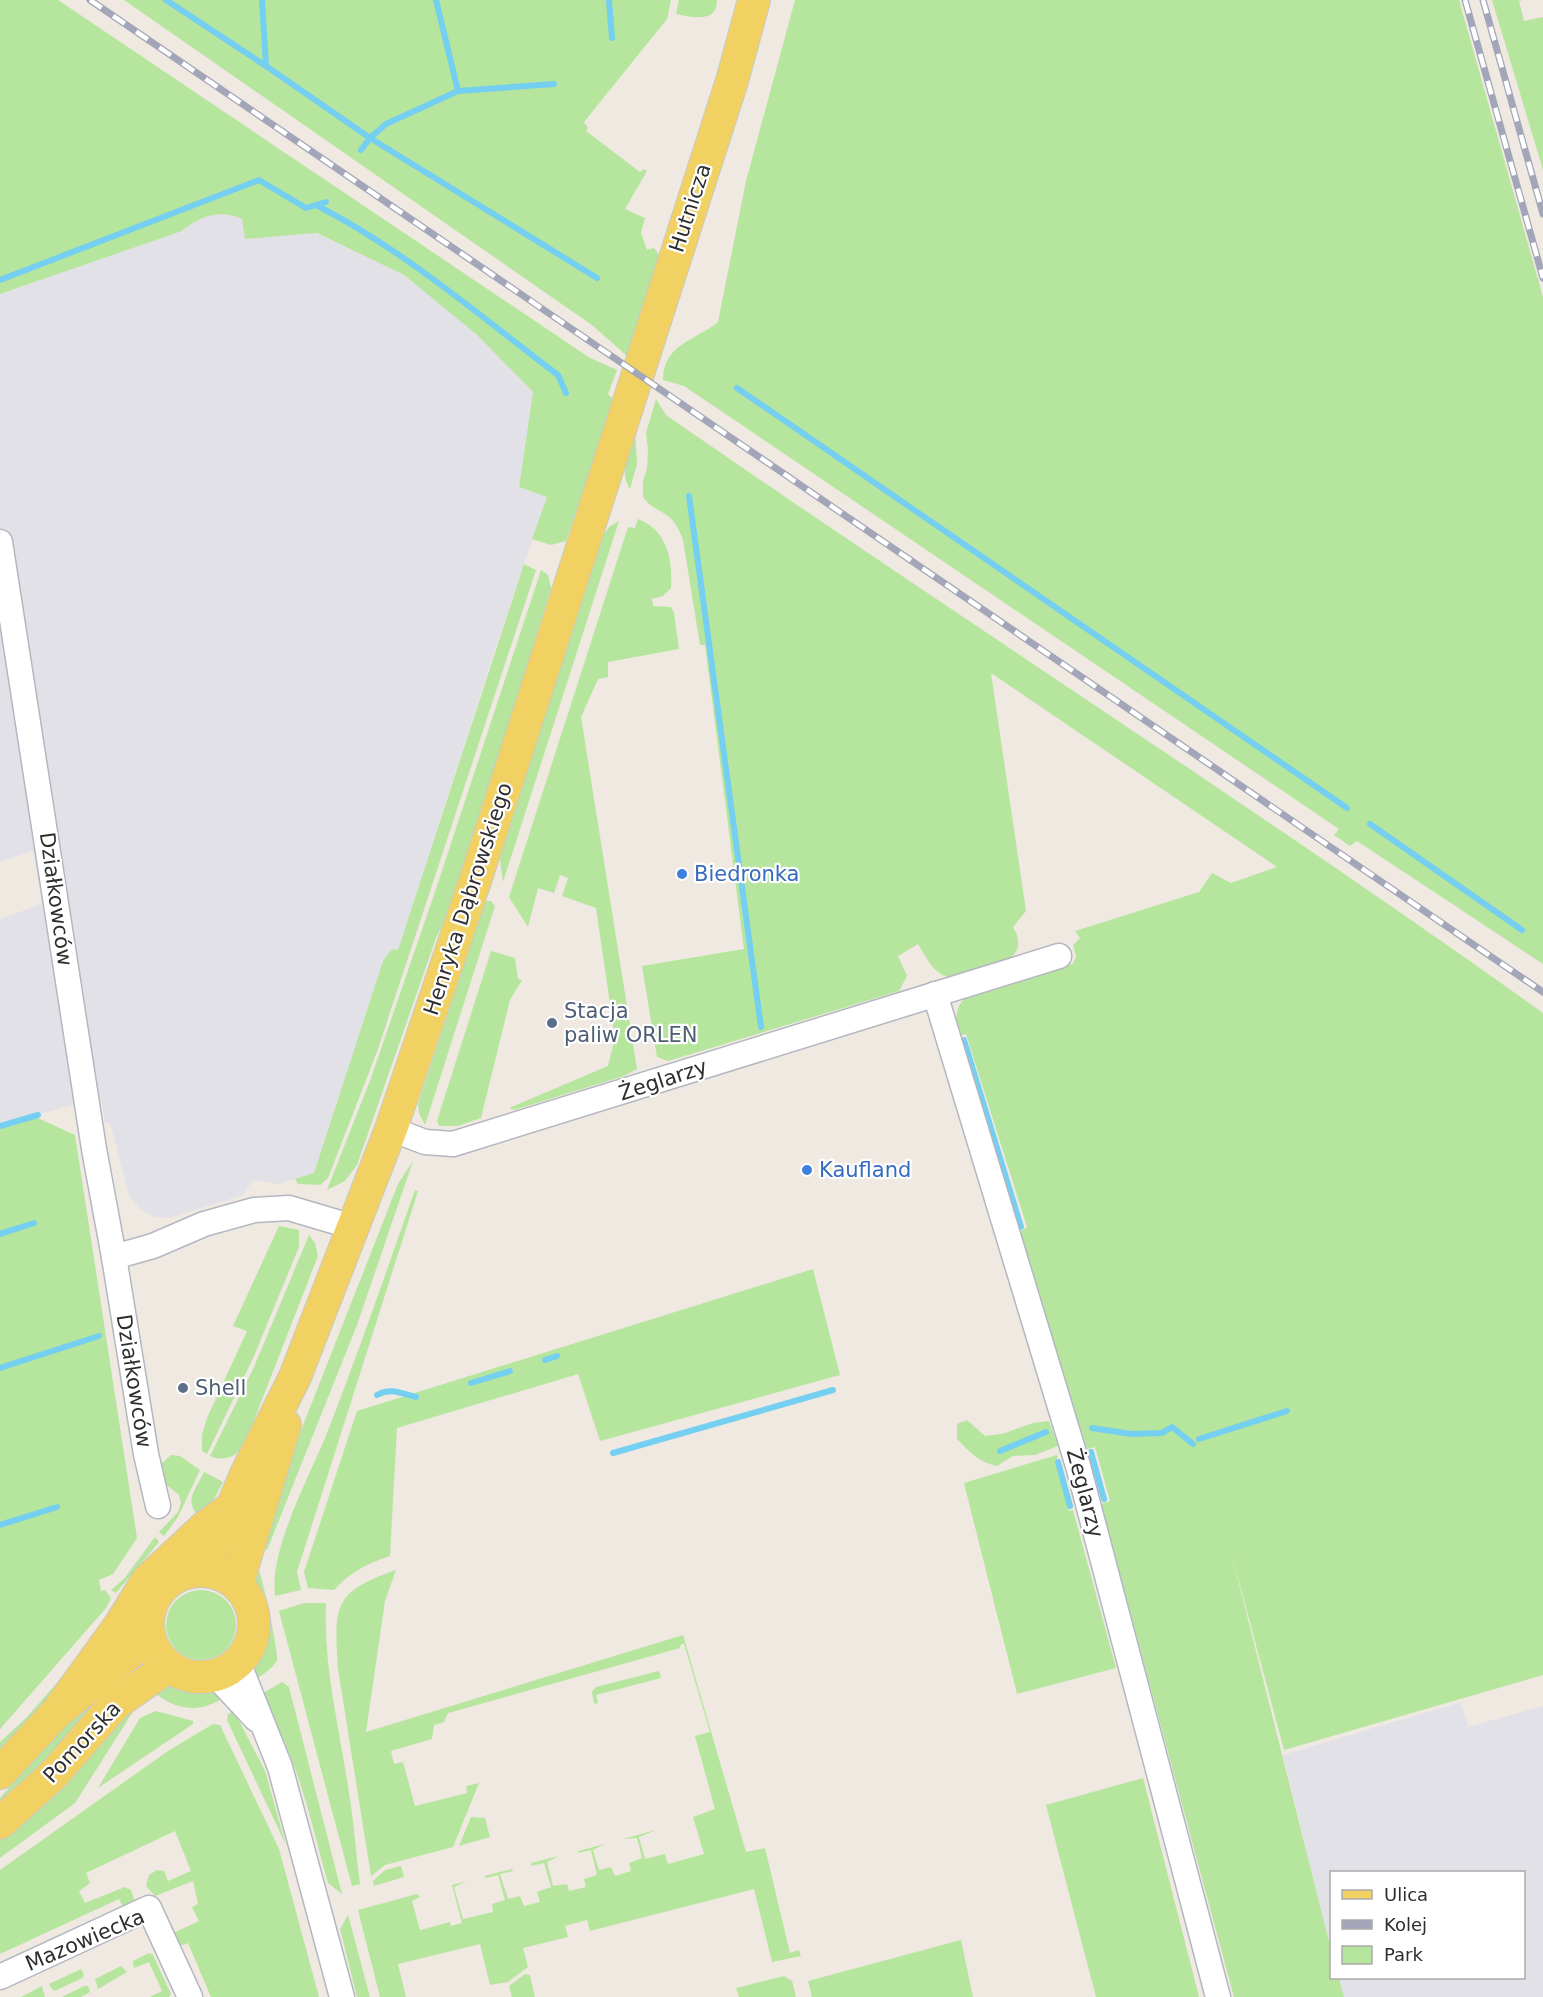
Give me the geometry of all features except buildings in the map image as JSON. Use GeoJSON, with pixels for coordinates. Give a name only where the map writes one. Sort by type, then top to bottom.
{"type":"FeatureCollection","features":[{"type":"Feature","properties":{"kind":"main road","name":"Hutnicza"},"geometry":{"type":"LineString","coordinates":[[623,416],[732,81],[754,0]]}},
{"type":"Feature","properties":{"kind":"main road","name":"Henryka Dąbrowskiego"},"geometry":{"type":"LineString","coordinates":[[205,1571],[232,1507],[295,1377],[391,1129],[475,881],[623,416]]}},
{"type":"Feature","properties":{"kind":"main road","name":"Henryka Dąbrowskiego"},"geometry":{"type":"LineString","coordinates":[[237,1586],[280,1447],[295,1377]]}},
{"type":"Feature","properties":{"kind":"main road"},"geometry":{"type":"LineString","coordinates":[[57,1712],[120,1625],[147,1581],[205,1527],[232,1507]]}},
{"type":"Feature","properties":{"kind":"main road"},"geometry":{"type":"LineString","coordinates":[[205,1571],[228,1578],[237,1586],[249,1603],[254,1623],[250,1644],[226,1668],[191,1676],[169,1666],[160,1658],[150,1637],[150,1609],[165,1584],[177,1576],[205,1571]]}},
{"type":"Feature","properties":{"kind":"main road","name":"Pomorska"},"geometry":{"type":"LineString","coordinates":[[0,1773],[57,1712],[150,1637]]}},
{"type":"Feature","properties":{"kind":"main road","name":"Pomorska"},"geometry":{"type":"LineString","coordinates":[[0,1823],[53,1775],[115,1704],[169,1666]]}},
{"type":"Feature","properties":{"kind":"street","name":"Działkowców"},"geometry":{"type":"LineString","coordinates":[[0,542],[93,1143],[146,1454],[158,1506]]}},
{"type":"Feature","properties":{"kind":"street","name":"Żeglarzy"},"geometry":{"type":"LineString","coordinates":[[391,1129],[425,1142],[453,1144],[1059,956]]}},
{"type":"Feature","properties":{"kind":"street","name":"Żeglarzy"},"geometry":{"type":"LineString","coordinates":[[934,994],[1078,1467],[1218,1997]]}},
{"type":"Feature","properties":{"kind":"street"},"geometry":{"type":"LineString","coordinates":[[114,1257],[153,1246],[204,1224],[254,1210],[289,1208],[353,1227]]}},
{"type":"Feature","properties":{"kind":"street"},"geometry":{"type":"LineString","coordinates":[[226,1668],[261,1725],[280,1767],[293,1806],[342,1997]]}},
{"type":"Feature","properties":{"kind":"street","name":"Mazowiecka"},"geometry":{"type":"LineString","coordinates":[[0,1977],[150,1908],[190,1997]]}},
{"type":"Feature","properties":{"kind":"shaded area"},"geometry":{"type":"Polygon","coordinates":[[[217,214],[231,214],[242,219],[245,239],[317,233],[404,275],[476,334],[533,392],[519,487],[547,497],[494,652],[398,951],[392,949],[383,961],[314,1173],[278,1184],[253,1180],[243,1195],[170,1218],[155,1217],[140,1209],[129,1195],[110,1123],[105,1123],[101,1098],[0,1124],[0,919],[42,904],[33,851],[0,862],[0,294],[182,231],[199,219],[217,214]]]}},
{"type":"Feature","properties":{"kind":"shaded area"},"geometry":{"type":"Polygon","coordinates":[[[1461,1702],[1468,1727],[1543,1706],[1543,1997],[1344,1997],[1339,1979],[1525,1979],[1525,1871],[1330,1871],[1330,1944],[1283,1755],[1461,1702]]]}},
{"type":"Feature","properties":{"kind":"green space"},"geometry":{"type":"Polygon","coordinates":[[[0,0],[58,0],[590,358],[617,370],[608,394],[614,399],[566,541],[551,545],[532,539],[547,497],[519,487],[533,392],[476,334],[404,275],[317,233],[245,239],[242,219],[218,214],[196,221],[182,231],[0,294],[0,0]]]}},
{"type":"Feature","properties":{"kind":"green space"},"geometry":{"type":"Polygon","coordinates":[[[124,0],[671,0],[667,19],[584,122],[588,128],[586,131],[640,172],[644,169],[647,171],[625,209],[645,218],[641,233],[647,250],[654,248],[660,256],[627,356],[592,325],[124,0]]]}},
{"type":"Feature","properties":{"kind":"green space"},"geometry":{"type":"Polygon","coordinates":[[[679,0],[717,0],[713,13],[696,17],[676,14],[679,0]]]}},
{"type":"Feature","properties":{"kind":"green space"},"geometry":{"type":"Polygon","coordinates":[[[795,0],[1459,0],[1543,297],[1543,964],[1357,841],[1350,846],[1334,835],[1339,829],[684,386],[663,380],[664,368],[674,351],[718,322],[746,181],[795,0]]]}},
{"type":"Feature","properties":{"kind":"green space"},"geometry":{"type":"Polygon","coordinates":[[[1492,0],[1523,0],[1519,1],[1524,21],[1543,17],[1543,170],[1492,0]]]}},
{"type":"Feature","properties":{"kind":"green space"},"geometry":{"type":"Polygon","coordinates":[[[656,399],[666,415],[1435,936],[1543,1013],[1543,1675],[1284,1750],[1230,1548],[1330,1945],[1330,1979],[1339,1979],[1344,1997],[1234,1997],[1101,1504],[1110,1501],[1095,1447],[1087,1449],[1020,1232],[1027,1227],[966,1034],[958,1036],[956,1024],[958,1008],[970,994],[1057,966],[1073,964],[1076,956],[1073,945],[1080,938],[1075,931],[1199,892],[1212,873],[1231,883],[1277,867],[991,673],[1026,911],[1013,927],[1018,940],[1017,950],[1001,964],[952,978],[935,969],[918,944],[898,956],[907,976],[899,991],[668,1061],[657,1057],[642,966],[744,949],[705,645],[700,645],[683,540],[679,529],[669,517],[653,507],[643,497],[648,449],[646,433],[656,399]]]}},
{"type":"Feature","properties":{"kind":"green space"},"geometry":{"type":"Polygon","coordinates":[[[635,430],[637,464],[630,489],[625,467],[635,430]]]}},
{"type":"Feature","properties":{"kind":"green space"},"geometry":{"type":"Polygon","coordinates":[[[638,519],[656,530],[666,547],[671,567],[671,588],[663,596],[652,599],[653,606],[671,607],[674,613],[679,649],[608,662],[608,677],[598,679],[581,717],[637,1069],[624,1076],[514,1110],[509,1108],[608,1066],[615,1038],[596,908],[562,896],[568,878],[560,875],[554,893],[538,888],[528,927],[509,897],[628,527],[635,528],[638,519]]]}},
{"type":"Feature","properties":{"kind":"green space"},"geometry":{"type":"Polygon","coordinates":[[[619,521],[503,882],[499,854],[602,537],[609,527],[619,521]]]}},
{"type":"Feature","properties":{"kind":"green space"},"geometry":{"type":"Polygon","coordinates":[[[524,564],[536,570],[378,1049],[328,1178],[320,1185],[298,1184],[295,1179],[314,1173],[383,961],[392,949],[398,950],[524,564]]]}},
{"type":"Feature","properties":{"kind":"green space"},"geometry":{"type":"Polygon","coordinates":[[[541,570],[548,575],[551,588],[454,901],[436,938],[357,1165],[345,1181],[327,1190],[371,1078],[541,570]]]}},
{"type":"Feature","properties":{"kind":"green space"},"geometry":{"type":"Polygon","coordinates":[[[485,901],[491,901],[495,906],[425,1125],[419,1113],[418,1104],[485,901]]]}},
{"type":"Feature","properties":{"kind":"green space"},"geometry":{"type":"Polygon","coordinates":[[[491,951],[515,958],[518,979],[522,980],[510,1000],[481,1118],[458,1126],[439,1126],[437,1121],[491,951]]]}},
{"type":"Feature","properties":{"kind":"green space"},"geometry":{"type":"Polygon","coordinates":[[[31,1115],[75,1135],[137,1538],[113,1574],[99,1580],[101,1591],[105,1590],[111,1598],[106,1608],[0,1729],[0,1124],[31,1115]]]}},
{"type":"Feature","properties":{"kind":"green space"},"geometry":{"type":"Polygon","coordinates":[[[413,1161],[357,1325],[267,1550],[256,1545],[398,1184],[413,1161]]]}},
{"type":"Feature","properties":{"kind":"green space"},"geometry":{"type":"Polygon","coordinates":[[[415,1190],[418,1191],[297,1572],[301,1590],[275,1596],[278,1556],[285,1534],[340,1398],[415,1190]]]}},
{"type":"Feature","properties":{"kind":"green space"},"geometry":{"type":"Polygon","coordinates":[[[279,1226],[299,1230],[299,1247],[254,1356],[207,1454],[202,1451],[202,1435],[207,1418],[247,1331],[233,1326],[279,1226]]]}},
{"type":"Feature","properties":{"kind":"green space"},"geometry":{"type":"Polygon","coordinates":[[[309,1235],[315,1243],[318,1256],[244,1446],[237,1453],[228,1457],[219,1459],[210,1456],[254,1367],[309,1235]]]}},
{"type":"Feature","properties":{"kind":"green space"},"geometry":{"type":"Polygon","coordinates":[[[813,1269],[840,1375],[600,1441],[578,1374],[397,1428],[390,1556],[360,1569],[334,1590],[308,1588],[304,1572],[357,1411],[813,1269]]]}},
{"type":"Feature","properties":{"kind":"green space"},"geometry":{"type":"Polygon","coordinates":[[[967,1420],[985,1436],[1002,1434],[1033,1423],[1049,1421],[1058,1446],[1035,1455],[1013,1456],[997,1466],[990,1464],[975,1456],[957,1439],[957,1424],[967,1420]]]}},
{"type":"Feature","properties":{"kind":"green space"},"geometry":{"type":"Polygon","coordinates":[[[171,1455],[180,1456],[200,1470],[178,1517],[164,1536],[159,1532],[178,1512],[181,1503],[179,1495],[162,1481],[159,1466],[171,1455]]]}},
{"type":"Feature","properties":{"kind":"green space"},"geometry":{"type":"Polygon","coordinates":[[[1057,1455],[1058,1458],[1055,1460],[1069,1511],[1073,1510],[1116,1668],[1017,1694],[964,1483],[1057,1455]]]}},
{"type":"Feature","properties":{"kind":"green space"},"geometry":{"type":"Polygon","coordinates":[[[204,1472],[223,1482],[203,1520],[191,1502],[204,1472]]]}},
{"type":"Feature","properties":{"kind":"green space"},"geometry":{"type":"Polygon","coordinates":[[[155,1537],[159,1542],[116,1593],[111,1590],[124,1579],[155,1537]]]}},
{"type":"Feature","properties":{"kind":"green space"},"geometry":{"type":"Polygon","coordinates":[[[257,1565],[269,1612],[277,1660],[253,1681],[252,1668],[258,1616],[249,1590],[257,1565]]]}},
{"type":"Feature","properties":{"kind":"green space"},"geometry":{"type":"Polygon","coordinates":[[[396,1570],[385,1601],[366,1732],[683,1635],[746,1852],[765,1848],[790,1953],[799,1950],[801,1956],[772,1962],[754,1889],[590,1931],[587,1920],[565,1926],[568,1937],[523,1948],[528,1967],[508,1982],[490,1985],[480,1944],[398,1964],[406,1997],[380,1997],[358,1910],[417,1894],[420,1897],[412,1901],[420,1930],[450,1922],[451,1926],[462,1923],[452,1885],[467,1881],[454,1887],[463,1919],[493,1912],[492,1904],[505,1900],[498,1875],[486,1878],[484,1876],[512,1869],[513,1871],[500,1874],[508,1899],[520,1896],[524,1906],[540,1902],[537,1892],[551,1887],[544,1863],[531,1866],[531,1863],[559,1856],[547,1862],[553,1886],[567,1884],[569,1891],[586,1887],[584,1879],[597,1875],[591,1850],[578,1853],[578,1851],[605,1844],[593,1850],[599,1870],[611,1867],[615,1876],[631,1871],[629,1863],[642,1858],[637,1838],[623,1839],[659,1829],[639,1837],[645,1859],[665,1854],[668,1864],[704,1854],[693,1817],[715,1809],[695,1736],[710,1732],[684,1644],[681,1644],[680,1648],[448,1713],[444,1722],[434,1725],[432,1739],[391,1751],[394,1764],[403,1762],[415,1806],[467,1793],[466,1786],[479,1783],[453,1847],[385,1865],[371,1876],[338,1669],[338,1615],[349,1594],[375,1578],[396,1570]]]}},
{"type":"Feature","properties":{"kind":"green space"},"geometry":{"type":"Polygon","coordinates":[[[194,1590],[208,1590],[221,1595],[231,1605],[236,1625],[231,1645],[221,1655],[208,1660],[194,1660],[181,1655],[171,1645],[166,1632],[166,1618],[171,1605],[181,1595],[194,1590]]]}},
{"type":"Feature","properties":{"kind":"green space"},"geometry":{"type":"Polygon","coordinates":[[[304,1603],[326,1603],[327,1651],[351,1804],[360,1884],[352,1886],[279,1611],[304,1603]]]}},
{"type":"Feature","properties":{"kind":"green space"},"geometry":{"type":"Polygon","coordinates":[[[96,1648],[0,1752],[0,1742],[26,1718],[87,1649],[96,1648]]]}},
{"type":"Feature","properties":{"kind":"green space"},"geometry":{"type":"Polygon","coordinates":[[[659,1671],[661,1678],[596,1695],[598,1703],[594,1704],[592,1692],[596,1687],[659,1671]]]}},
{"type":"Feature","properties":{"kind":"green space"},"geometry":{"type":"Polygon","coordinates":[[[118,1674],[128,1688],[0,1811],[0,1798],[67,1721],[118,1674]]]}},
{"type":"Feature","properties":{"kind":"green space"},"geometry":{"type":"Polygon","coordinates":[[[173,1680],[206,1687],[224,1697],[204,1707],[184,1707],[165,1700],[148,1686],[173,1680]]]}},
{"type":"Feature","properties":{"kind":"green space"},"geometry":{"type":"Polygon","coordinates":[[[282,1682],[289,1687],[342,1894],[328,1883],[293,1763],[260,1695],[282,1682]]]}},
{"type":"Feature","properties":{"kind":"green space"},"geometry":{"type":"Polygon","coordinates":[[[134,1710],[75,1803],[0,1858],[0,1838],[24,1818],[98,1731],[134,1710]]]}},
{"type":"Feature","properties":{"kind":"green space"},"geometry":{"type":"Polygon","coordinates":[[[156,1711],[193,1721],[193,1724],[98,1788],[140,1718],[156,1711]]]}},
{"type":"Feature","properties":{"kind":"green space"},"geometry":{"type":"Polygon","coordinates":[[[234,1711],[265,1771],[286,1845],[227,1720],[228,1714],[234,1711]]]}},
{"type":"Feature","properties":{"kind":"green space"},"geometry":{"type":"Polygon","coordinates":[[[213,1724],[220,1725],[279,1849],[319,1997],[211,1997],[188,1943],[175,1948],[169,1935],[199,1921],[192,1907],[198,1904],[193,1881],[155,1896],[146,1886],[149,1875],[157,1870],[164,1871],[168,1881],[191,1871],[175,1831],[86,1873],[90,1883],[79,1891],[85,1903],[125,1887],[131,1890],[135,1902],[124,1909],[119,1899],[0,1954],[0,1870],[168,1751],[213,1724]]]}},
{"type":"Feature","properties":{"kind":"green space"},"geometry":{"type":"Polygon","coordinates":[[[1143,1778],[1199,1997],[1096,1997],[1046,1805],[1143,1778]]]}},
{"type":"Feature","properties":{"kind":"green space"},"geometry":{"type":"Polygon","coordinates":[[[471,1817],[485,1818],[490,1837],[459,1846],[471,1817]]]}},
{"type":"Feature","properties":{"kind":"green space"},"geometry":{"type":"Polygon","coordinates":[[[401,1866],[404,1877],[374,1886],[373,1881],[385,1870],[401,1866]]]}},
{"type":"Feature","properties":{"kind":"green space"},"geometry":{"type":"Polygon","coordinates":[[[348,1915],[370,1997],[357,1997],[340,1929],[348,1915]]]}},
{"type":"Feature","properties":{"kind":"green space"},"geometry":{"type":"Polygon","coordinates":[[[961,1940],[973,1997],[812,1997],[808,1981],[961,1940]]]}},
{"type":"Feature","properties":{"kind":"green space"},"geometry":{"type":"Polygon","coordinates":[[[149,1953],[153,1955],[171,1994],[169,1997],[150,1997],[162,1991],[149,1962],[134,1968],[133,1961],[149,1953]]]}},
{"type":"Feature","properties":{"kind":"green space"},"geometry":{"type":"Polygon","coordinates":[[[121,1966],[127,1972],[98,1989],[95,1979],[121,1966]]]}},
{"type":"Feature","properties":{"kind":"green space"},"geometry":{"type":"Polygon","coordinates":[[[81,1969],[84,1975],[82,1978],[55,1991],[49,1984],[81,1969]]]}},
{"type":"Feature","properties":{"kind":"green space"},"geometry":{"type":"Polygon","coordinates":[[[525,1974],[530,1975],[535,1997],[512,1997],[509,1986],[525,1974]]]}},
{"type":"Feature","properties":{"kind":"green space"},"geometry":{"type":"Polygon","coordinates":[[[784,1976],[792,1981],[796,1997],[739,1997],[736,1988],[784,1976]]]}},
{"type":"Feature","properties":{"kind":"green space"},"geometry":{"type":"Polygon","coordinates":[[[42,1986],[45,1997],[21,1997],[42,1986]]]}},
{"type":"Feature","properties":{"kind":"green space"},"geometry":{"type":"Polygon","coordinates":[[[88,1986],[90,1992],[81,1997],[62,1997],[88,1986]]]}},
{"type":"Feature","properties":{"kind":"waterway"},"geometry":{"type":"LineString","coordinates":[[166,0],[266,66]]}},
{"type":"Feature","properties":{"kind":"waterway"},"geometry":{"type":"LineString","coordinates":[[262,0],[266,66],[370,138],[386,124],[458,91],[554,84]]}},
{"type":"Feature","properties":{"kind":"waterway"},"geometry":{"type":"LineString","coordinates":[[436,0],[458,91]]}},
{"type":"Feature","properties":{"kind":"waterway"},"geometry":{"type":"LineString","coordinates":[[609,0],[612,38]]}},
{"type":"Feature","properties":{"kind":"waterway"},"geometry":{"type":"LineString","coordinates":[[361,150],[370,138],[597,278]]}},
{"type":"Feature","properties":{"kind":"waterway"},"geometry":{"type":"LineString","coordinates":[[0,280],[259,180],[306,208],[326,202]]}},
{"type":"Feature","properties":{"kind":"waterway"},"geometry":{"type":"LineString","coordinates":[[316,205],[380,242],[441,285],[558,375],[566,393]]}},
{"type":"Feature","properties":{"kind":"waterway"},"geometry":{"type":"LineString","coordinates":[[737,388],[1347,808]]}},
{"type":"Feature","properties":{"kind":"waterway"},"geometry":{"type":"LineString","coordinates":[[689,496],[761,1027]]}},
{"type":"Feature","properties":{"kind":"waterway"},"geometry":{"type":"LineString","coordinates":[[1370,824],[1522,930]]}},
{"type":"Feature","properties":{"kind":"waterway"},"geometry":{"type":"LineString","coordinates":[[964,1040],[1021,1227]]}},
{"type":"Feature","properties":{"kind":"waterway"},"geometry":{"type":"LineString","coordinates":[[0,1126],[38,1115]]}},
{"type":"Feature","properties":{"kind":"waterway"},"geometry":{"type":"LineString","coordinates":[[0,1234],[34,1223]]}},
{"type":"Feature","properties":{"kind":"waterway"},"geometry":{"type":"LineString","coordinates":[[0,1368],[99,1336]]}},
{"type":"Feature","properties":{"kind":"waterway"},"geometry":{"type":"LineString","coordinates":[[545,1360],[557,1356]]}},
{"type":"Feature","properties":{"kind":"waterway"},"geometry":{"type":"LineString","coordinates":[[471,1383],[510,1371]]}},
{"type":"Feature","properties":{"kind":"waterway"},"geometry":{"type":"LineString","coordinates":[[613,1453],[833,1390]]}},
{"type":"Feature","properties":{"kind":"waterway"},"geometry":{"type":"LineString","coordinates":[[377,1395],[392,1391],[416,1397]]}},
{"type":"Feature","properties":{"kind":"waterway"},"geometry":{"type":"LineString","coordinates":[[1199,1439],[1287,1411]]}},
{"type":"Feature","properties":{"kind":"waterway"},"geometry":{"type":"LineString","coordinates":[[1092,1428],[1131,1434],[1162,1433],[1172,1427],[1193,1444]]}},
{"type":"Feature","properties":{"kind":"waterway"},"geometry":{"type":"LineString","coordinates":[[1000,1451],[1046,1432]]}},
{"type":"Feature","properties":{"kind":"waterway"},"geometry":{"type":"LineString","coordinates":[[1091,1452],[1104,1499]]}},
{"type":"Feature","properties":{"kind":"waterway"},"geometry":{"type":"LineString","coordinates":[[1058,1462],[1070,1506]]}},
{"type":"Feature","properties":{"kind":"waterway"},"geometry":{"type":"LineString","coordinates":[[0,1525],[57,1507]]}},
{"type":"Feature","properties":{"kind":"railway"},"geometry":{"type":"LineString","coordinates":[[90,0],[1543,992]]}},
{"type":"Feature","properties":{"kind":"railway"},"geometry":{"type":"LineString","coordinates":[[1465,0],[1543,278]]}},
{"type":"Feature","properties":{"kind":"railway"},"geometry":{"type":"LineString","coordinates":[[1483,0],[1543,214]]}},
{"type":"Feature","properties":{"kind":"place","name":"Biedronka"},"geometry":{"type":"Point","coordinates":[682,874]}},
{"type":"Feature","properties":{"kind":"place","name":"Stacja paliw ORLEN"},"geometry":{"type":"Point","coordinates":[552,1023]}},
{"type":"Feature","properties":{"kind":"place","name":"Kaufland"},"geometry":{"type":"Point","coordinates":[807,1170]}},
{"type":"Feature","properties":{"kind":"place","name":"Shell"},"geometry":{"type":"Point","coordinates":[183,1388]}}]}
